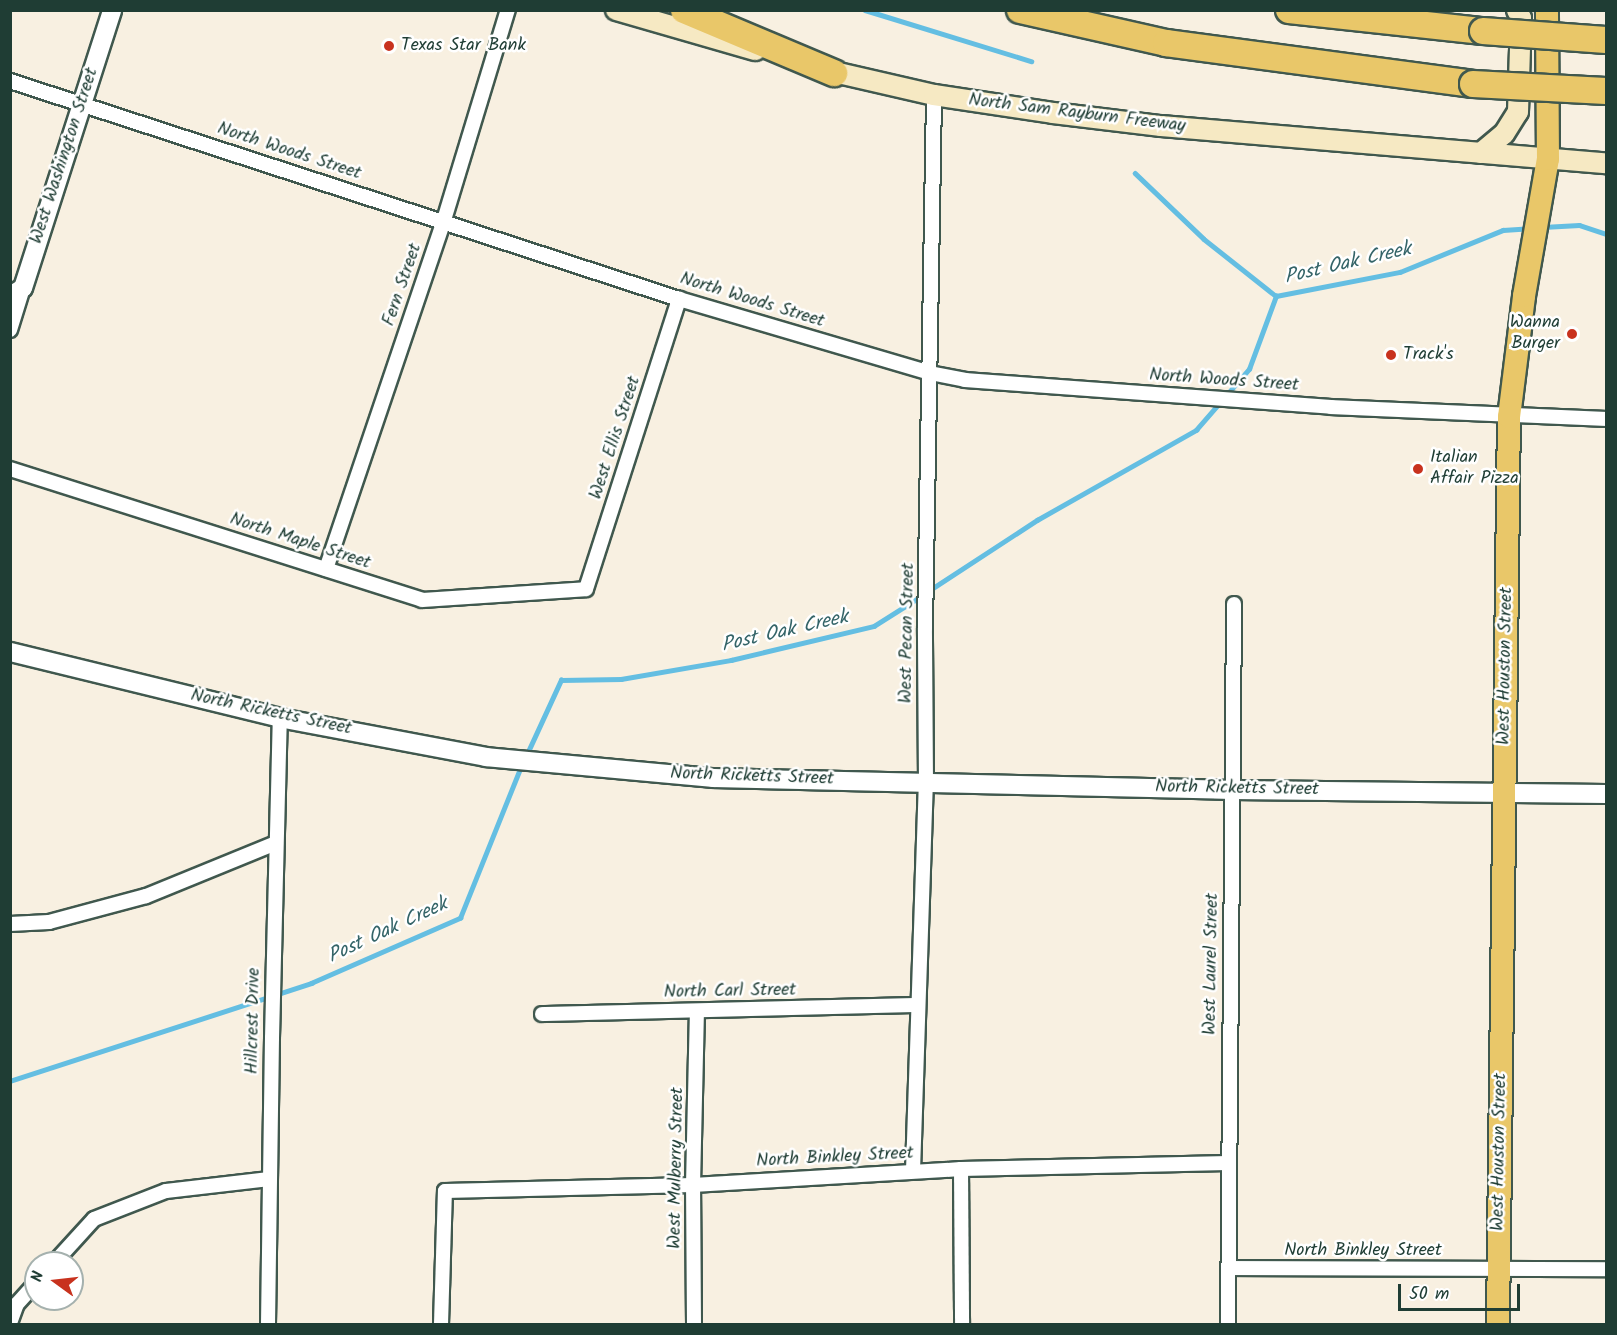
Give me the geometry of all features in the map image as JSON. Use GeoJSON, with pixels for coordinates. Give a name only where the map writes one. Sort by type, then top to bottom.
{"type":"FeatureCollection","features":[{"type":"Feature","properties":{"kind":"highway"},"geometry":{"type":"LineString","coordinates":[[684,10],[834,73]]}},
{"type":"Feature","properties":{"kind":"highway"},"geometry":{"type":"LineString","coordinates":[[1020,10],[1166,43],[1473,84],[1606,91]]}},
{"type":"Feature","properties":{"kind":"highway"},"geometry":{"type":"LineString","coordinates":[[1289,10],[1483,32],[1606,40]]}},
{"type":"Feature","properties":{"kind":"main road","name":"North Sam Rayburn Freeway"},"geometry":{"type":"LineString","coordinates":[[616,10],[834,73],[934,95],[1161,126],[1606,163]]}},
{"type":"Feature","properties":{"kind":"main road"},"geometry":{"type":"LineString","coordinates":[[1481,153],[1504,134],[1518,112],[1521,18],[1517,10]]}},
{"type":"Feature","properties":{"kind":"main road","name":"West Houston Street"},"geometry":{"type":"LineString","coordinates":[[1498,1324],[1509,417],[1524,296],[1548,159],[1547,10]]}},
{"type":"Feature","properties":{"kind":"street","name":"West Washington Street"},"geometry":{"type":"LineString","coordinates":[[16,292],[112,10]]}},
{"type":"Feature","properties":{"kind":"street","name":"Fern Street"},"geometry":{"type":"LineString","coordinates":[[326,569],[444,220],[508,10]]}},
{"type":"Feature","properties":{"kind":"street","name":"North Woods Street"},"geometry":{"type":"LineString","coordinates":[[10,81],[679,298],[930,373],[965,381],[1509,417],[1606,419]]}},
{"type":"Feature","properties":{"kind":"street","name":"West Pecan Street"},"geometry":{"type":"LineString","coordinates":[[913,1172],[926,782],[925,628],[934,95]]}},
{"type":"Feature","properties":{"kind":"street"},"geometry":{"type":"LineString","coordinates":[[10,330],[16,292]]}},
{"type":"Feature","properties":{"kind":"street","name":"West Ellis Street"},"geometry":{"type":"LineString","coordinates":[[586,589],[679,298]]}},
{"type":"Feature","properties":{"kind":"street","name":"North Maple Street"},"geometry":{"type":"LineString","coordinates":[[10,469],[422,600],[586,589]]}},
{"type":"Feature","properties":{"kind":"street","name":"West Laurel Street"},"geometry":{"type":"LineString","coordinates":[[1228,1324],[1234,604]]}},
{"type":"Feature","properties":{"kind":"street","name":"North Ricketts Street"},"geometry":{"type":"LineString","coordinates":[[10,652],[280,718],[486,757],[713,778],[1606,794]]}},
{"type":"Feature","properties":{"kind":"street","name":"Hillcrest Drive"},"geometry":{"type":"LineString","coordinates":[[268,1324],[273,968],[280,718]]}},
{"type":"Feature","properties":{"kind":"street"},"geometry":{"type":"LineString","coordinates":[[10,924],[49,922],[146,896],[276,843]]}},
{"type":"Feature","properties":{"kind":"street","name":"North Carl Street"},"geometry":{"type":"LineString","coordinates":[[542,1014],[918,1005]]}},
{"type":"Feature","properties":{"kind":"street","name":"West Mulberry Street"},"geometry":{"type":"LineString","coordinates":[[694,1324],[693,1185],[697,1011]]}},
{"type":"Feature","properties":{"kind":"street","name":"North Binkley Street"},"geometry":{"type":"LineString","coordinates":[[441,1324],[445,1191],[693,1185],[961,1169],[1228,1163]]}},
{"type":"Feature","properties":{"kind":"street"},"geometry":{"type":"LineString","coordinates":[[961,1169],[962,1324]]}},
{"type":"Feature","properties":{"kind":"street"},"geometry":{"type":"LineString","coordinates":[[65,1251],[94,1220],[166,1191],[269,1179]]}},
{"type":"Feature","properties":{"kind":"street","name":"North Binkley Street"},"geometry":{"type":"LineString","coordinates":[[1229,1268],[1606,1269]]}},
{"type":"Feature","properties":{"kind":"street"},"geometry":{"type":"LineString","coordinates":[[10,1323],[17,1304],[24,1296]]}},
{"type":"Feature","properties":{"kind":"waterway"},"geometry":{"type":"LineString","coordinates":[[865,10],[1031,61]]}},
{"type":"Feature","properties":{"kind":"waterway"},"geometry":{"type":"LineString","coordinates":[[1135,173],[1204,239],[1276,296]]}},
{"type":"Feature","properties":{"kind":"waterway","name":"Post Oak Creek"},"geometry":{"type":"LineString","coordinates":[[1543,227],[1579,225],[1606,234]]}},
{"type":"Feature","properties":{"kind":"waterway","name":"Post Oak Creek"},"geometry":{"type":"LineString","coordinates":[[930,590],[1037,520],[1196,430],[1249,369],[1276,296],[1400,272],[1503,230],[1529,228]]}},
{"type":"Feature","properties":{"kind":"waterway","name":"Post Oak Creek"},"geometry":{"type":"LineString","coordinates":[[526,756],[561,680],[621,679],[731,660],[874,626],[923,595]]}},
{"type":"Feature","properties":{"kind":"waterway","name":"Post Oak Creek"},"geometry":{"type":"LineString","coordinates":[[10,1081],[311,983],[460,918],[521,766]]}},
{"type":"Feature","properties":{"kind":"place","name":"Texas Star Bank"},"geometry":{"type":"Point","coordinates":[389,46]}},
{"type":"Feature","properties":{"kind":"place","name":"Wanna Burger"},"geometry":{"type":"Point","coordinates":[1572,334]}},
{"type":"Feature","properties":{"kind":"place","name":"Track's"},"geometry":{"type":"Point","coordinates":[1391,355]}},
{"type":"Feature","properties":{"kind":"place","name":"Italian Affair Pizza"},"geometry":{"type":"Point","coordinates":[1418,469]}}]}
